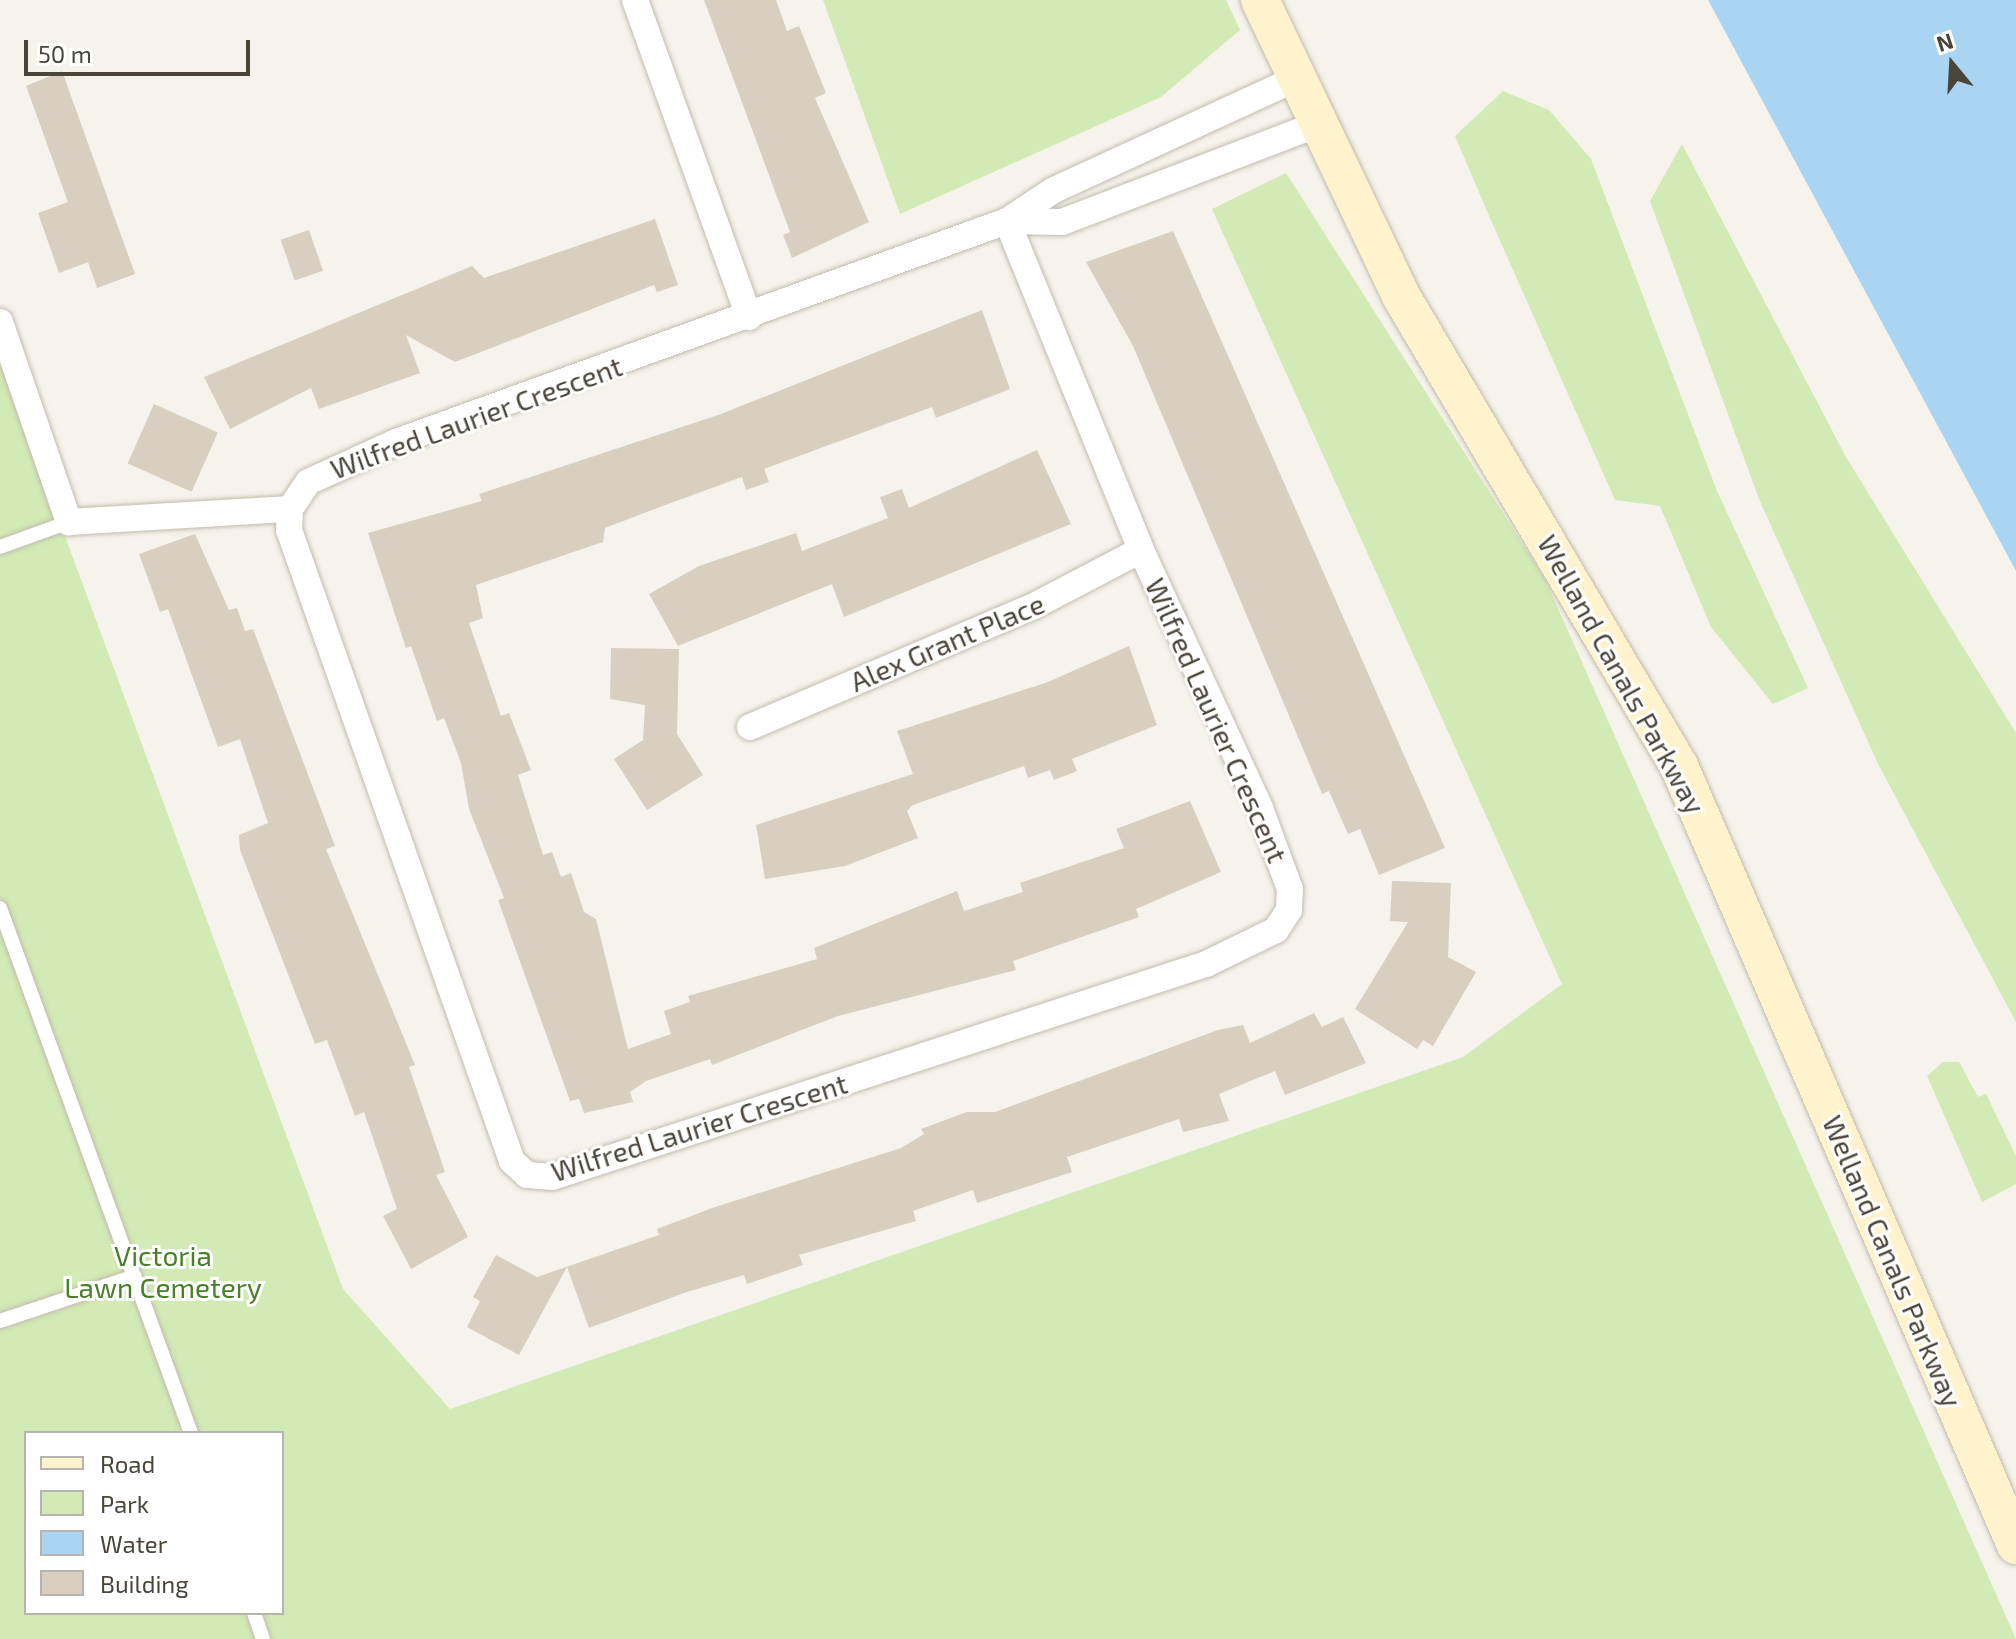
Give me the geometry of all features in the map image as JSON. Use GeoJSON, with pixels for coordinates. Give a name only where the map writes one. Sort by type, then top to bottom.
{"type":"FeatureCollection","features":[{"type":"Feature","properties":{"kind":"main road","name":"Welland Canals Parkway"},"geometry":{"type":"LineString","coordinates":[[1260,0],[1316,125],[1401,296],[1679,766],[2006,1496],[2016,1545]]}},
{"type":"Feature","properties":{"kind":"street"},"geometry":{"type":"LineString","coordinates":[[635,0],[749,317]]}},
{"type":"Feature","properties":{"kind":"street","name":"Wilfred Laurier Crescent"},"geometry":{"type":"LineString","coordinates":[[1007,221],[1141,550],[1282,865],[1289,910],[1276,930],[1206,964],[552,1177],[527,1175],[512,1161],[289,530],[290,509],[308,482],[331,469],[1007,221],[1054,190],[1295,79]]}},
{"type":"Feature","properties":{"kind":"street","name":"Wilfred Laurier Crescent"},"geometry":{"type":"LineString","coordinates":[[1007,221],[1062,222],[1316,125]]}},
{"type":"Feature","properties":{"kind":"street"},"geometry":{"type":"LineString","coordinates":[[0,322],[69,522],[290,509]]}},
{"type":"Feature","properties":{"kind":"street","name":"Alex Grant Place"},"geometry":{"type":"LineString","coordinates":[[750,727],[1032,607],[1141,550]]}},
{"type":"Feature","properties":{"kind":"lane"},"geometry":{"type":"LineString","coordinates":[[0,547],[69,522]]}},
{"type":"Feature","properties":{"kind":"lane"},"geometry":{"type":"LineString","coordinates":[[0,908],[190,1431]]}},
{"type":"Feature","properties":{"kind":"lane"},"geometry":{"type":"LineString","coordinates":[[0,1321],[135,1276]]}},
{"type":"Feature","properties":{"kind":"lane"},"geometry":{"type":"LineString","coordinates":[[255,1615],[263,1639]]}},
{"type":"Feature","properties":{"kind":"green space"},"geometry":{"type":"Polygon","coordinates":[[[823,0],[1226,0],[1240,30],[1161,97],[900,214],[823,0]]]}},
{"type":"Feature","properties":{"kind":"green space"},"geometry":{"type":"Polygon","coordinates":[[[1503,91],[1549,110],[1591,159],[1717,491],[1808,688],[1773,704],[1711,627],[1660,506],[1615,500],[1455,136],[1503,91]]]}},
{"type":"Feature","properties":{"kind":"green space"},"geometry":{"type":"Polygon","coordinates":[[[1682,144],[1846,457],[2016,733],[2016,1022],[1878,764],[1759,499],[1650,201],[1682,144]]]}},
{"type":"Feature","properties":{"kind":"green space","name":"Victoria Lawn Cemetery"},"geometry":{"type":"Polygon","coordinates":[[[1286,173],[1545,579],[2016,1639],[0,1639],[0,360],[343,1289],[450,1409],[1463,1057],[1562,984],[1212,209],[1286,173]]]}},
{"type":"Feature","properties":{"kind":"green space"},"geometry":{"type":"Polygon","coordinates":[[[1943,1062],[1959,1062],[1978,1097],[1986,1094],[2016,1156],[2016,1184],[1982,1202],[1927,1076],[1943,1062]]]}},
{"type":"Feature","properties":{"kind":"water"},"geometry":{"type":"Polygon","coordinates":[[[1708,0],[2016,0],[2016,571],[1708,0]]]}},
{"type":"Feature","properties":{"kind":"building"},"geometry":{"type":"Polygon","coordinates":[[[704,0],[776,0],[787,31],[799,26],[826,93],[815,98],[869,222],[792,258],[783,235],[790,232],[704,0]]]}},
{"type":"Feature","properties":{"kind":"building"},"geometry":{"type":"Polygon","coordinates":[[[62,71],[135,274],[97,288],[88,262],[59,273],[38,213],[68,202],[26,86],[62,71]]]}},
{"type":"Feature","properties":{"kind":"building"},"geometry":{"type":"Polygon","coordinates":[[[655,219],[678,285],[657,292],[654,285],[455,362],[406,335],[420,373],[319,409],[311,388],[230,429],[204,377],[472,266],[484,278],[655,219]]]}},
{"type":"Feature","properties":{"kind":"building"},"geometry":{"type":"Polygon","coordinates":[[[309,230],[323,271],[295,280],[281,240],[309,230]]]}},
{"type":"Feature","properties":{"kind":"building"},"geometry":{"type":"Polygon","coordinates":[[[1173,231],[1445,848],[1379,875],[1360,829],[1348,834],[1329,791],[1322,794],[1133,346],[1086,262],[1173,231]]]}},
{"type":"Feature","properties":{"kind":"building"},"geometry":{"type":"Polygon","coordinates":[[[982,310],[1010,389],[936,418],[932,407],[764,469],[769,482],[746,490],[742,477],[605,528],[603,542],[476,585],[483,618],[469,623],[501,716],[509,713],[531,770],[518,775],[543,855],[552,852],[561,877],[571,873],[584,912],[596,919],[628,1049],[671,1034],[664,1011],[690,1002],[688,996],[817,959],[814,948],[957,891],[964,911],[1023,892],[1020,883],[1124,848],[1116,829],[1190,801],[1221,872],[1136,909],[1139,917],[1013,961],[1016,970],[838,1016],[712,1065],[710,1059],[646,1081],[630,1092],[633,1102],[584,1113],[579,1099],[570,1101],[498,900],[504,898],[469,809],[461,763],[444,718],[437,721],[411,646],[406,648],[368,533],[482,501],[479,494],[721,414],[982,310]]]}},
{"type":"Feature","properties":{"kind":"building"},"geometry":{"type":"Polygon","coordinates":[[[154,404],[218,432],[192,492],[128,463],[154,404]]]}},
{"type":"Feature","properties":{"kind":"building"},"geometry":{"type":"Polygon","coordinates":[[[1037,450],[1071,524],[844,617],[832,584],[678,646],[649,594],[699,566],[796,533],[802,551],[888,518],[880,497],[902,489],[909,508],[1037,450]]]}},
{"type":"Feature","properties":{"kind":"building"},"geometry":{"type":"Polygon","coordinates":[[[195,534],[229,610],[237,608],[245,631],[253,629],[335,846],[326,849],[415,1065],[409,1067],[445,1172],[436,1175],[468,1237],[411,1269],[383,1216],[397,1209],[364,1112],[355,1116],[327,1040],[315,1044],[240,850],[239,835],[268,823],[240,739],[218,747],[168,609],[160,612],[139,554],[195,534]]]}},
{"type":"Feature","properties":{"kind":"building"},"geometry":{"type":"Polygon","coordinates":[[[1129,646],[1157,725],[1072,759],[1077,771],[1054,780],[1050,770],[1028,778],[1024,766],[913,805],[907,811],[918,838],[845,866],[765,879],[756,825],[913,774],[897,731],[1048,682],[1129,646]]]}},
{"type":"Feature","properties":{"kind":"building"},"geometry":{"type":"Polygon","coordinates":[[[611,648],[679,649],[677,734],[703,775],[647,810],[614,759],[643,740],[645,705],[610,699],[611,648]]]}},
{"type":"Feature","properties":{"kind":"building"},"geometry":{"type":"Polygon","coordinates":[[[1392,881],[1451,883],[1448,957],[1476,972],[1433,1046],[1423,1040],[1417,1049],[1355,1009],[1408,922],[1390,921],[1392,881]]]}},
{"type":"Feature","properties":{"kind":"building"},"geometry":{"type":"Polygon","coordinates":[[[1314,1013],[1322,1027],[1343,1017],[1366,1063],[1285,1095],[1275,1071],[1219,1094],[1229,1121],[1183,1132],[1179,1119],[1067,1157],[1072,1172],[977,1203],[973,1190],[913,1211],[916,1221],[799,1255],[803,1265],[747,1284],[744,1275],[589,1328],[567,1267],[519,1355],[467,1327],[480,1301],[473,1297],[496,1255],[537,1277],[659,1235],[657,1229],[712,1208],[901,1148],[924,1134],[921,1129],[967,1112],[995,1112],[1218,1030],[1243,1025],[1250,1043],[1314,1013]]]}}]}
